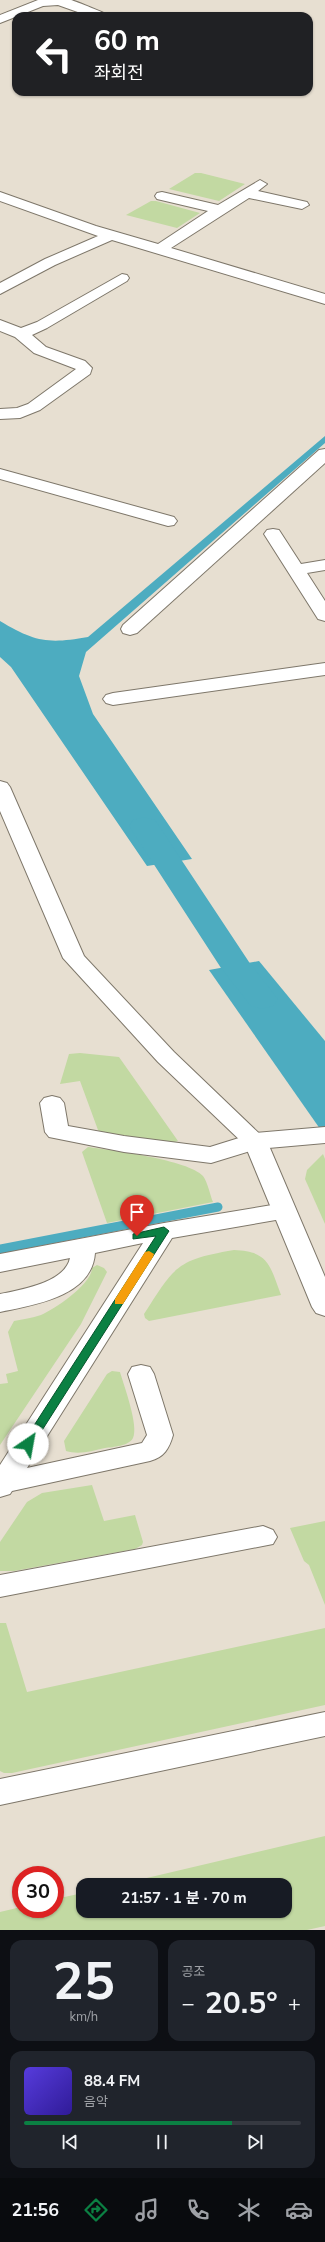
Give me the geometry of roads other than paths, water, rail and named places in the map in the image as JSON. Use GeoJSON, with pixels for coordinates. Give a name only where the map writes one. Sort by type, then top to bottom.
{"type":"FeatureCollection","features":[{"type":"Feature","properties":{"kind":"street"},"geometry":{"type":"LineString","coordinates":[[18,12],[41,3],[58,0],[89,12]]}},
{"type":"Feature","properties":{"kind":"street"},"geometry":{"type":"LineString","coordinates":[[0,19],[12,14]]}},
{"type":"Feature","properties":{"kind":"street"},"geometry":{"type":"LineString","coordinates":[[164,247],[260,184]]}},
{"type":"Feature","properties":{"kind":"street"},"geometry":{"type":"LineString","coordinates":[[246,193],[302,206]]}},
{"type":"Feature","properties":{"kind":"street"},"geometry":{"type":"LineString","coordinates":[[0,196],[111,235],[164,247],[325,299]]}},
{"type":"Feature","properties":{"kind":"street"},"geometry":{"type":"LineString","coordinates":[[162,196],[221,210]]}},
{"type":"Feature","properties":{"kind":"street"},"geometry":{"type":"LineString","coordinates":[[0,289],[50,262],[111,235]]}},
{"type":"Feature","properties":{"kind":"street"},"geometry":{"type":"LineString","coordinates":[[21,334],[42,325],[122,278]]}},
{"type":"Feature","properties":{"kind":"street"},"geometry":{"type":"LineString","coordinates":[[0,325],[21,334],[40,350],[79,364],[84,368],[84,371],[34,407],[20,413],[0,414]]}},
{"type":"Feature","properties":{"kind":"street"},"geometry":{"type":"LineString","coordinates":[[130,629],[325,454]]}},
{"type":"Feature","properties":{"kind":"street"},"geometry":{"type":"LineString","coordinates":[[0,474],[168,521]]}},
{"type":"Feature","properties":{"kind":"street"},"geometry":{"type":"LineString","coordinates":[[273,534],[325,615]]}},
{"type":"Feature","properties":{"kind":"street"},"geometry":{"type":"LineString","coordinates":[[296,570],[325,565]]}},
{"type":"Feature","properties":{"kind":"street"},"geometry":{"type":"LineString","coordinates":[[113,699],[325,669]]}},
{"type":"Feature","properties":{"kind":"street"},"geometry":{"type":"LineString","coordinates":[[0,787],[74,958],[166,1057],[255,1141],[325,1307]]}},
{"type":"Feature","properties":{"kind":"street"},"geometry":{"type":"LineString","coordinates":[[52,1103],[57,1132],[124,1144],[211,1155],[255,1141],[320,1135]]}},
{"type":"Feature","properties":{"kind":"street"},"geometry":{"type":"LineString","coordinates":[[0,1263],[164,1231],[284,1211]]}},
{"type":"Feature","properties":{"kind":"street"},"geometry":{"type":"LineString","coordinates":[[1,1485],[164,1231]]}},
{"type":"Feature","properties":{"kind":"street"},"geometry":{"type":"LineString","coordinates":[[0,1303],[42,1294],[72,1277],[81,1265],[83,1247]]}},
{"type":"Feature","properties":{"kind":"street"},"geometry":{"type":"LineString","coordinates":[[1,1485],[150,1451],[157,1444],[160,1435],[141,1374]]}},
{"type":"Feature","properties":{"kind":"street"},"geometry":{"type":"LineString","coordinates":[[0,1586],[263,1536]]}},
{"type":"Feature","properties":{"kind":"street"},"geometry":{"type":"LineString","coordinates":[[0,1792],[325,1724]]}},
{"type":"Feature","properties":{"kind":"water"},"geometry":{"type":"Polygon","coordinates":[[[325,436],[325,443],[86,652],[79,676],[93,714],[192,859],[147,866],[11,667],[0,657],[0,621],[23,633],[42,640],[52,641],[88,637],[325,436]]]}},
{"type":"Feature","properties":{"kind":"water"},"geometry":{"type":"Polygon","coordinates":[[[259,961],[325,1041],[325,1136],[209,970],[259,961]]]}},
{"type":"Feature","properties":{"kind":"waterway"},"geometry":{"type":"LineString","coordinates":[[144,826],[237,968],[262,999]]}},
{"type":"Feature","properties":{"kind":"waterway"},"geometry":{"type":"LineString","coordinates":[[0,1249],[218,1207]]}}]}
